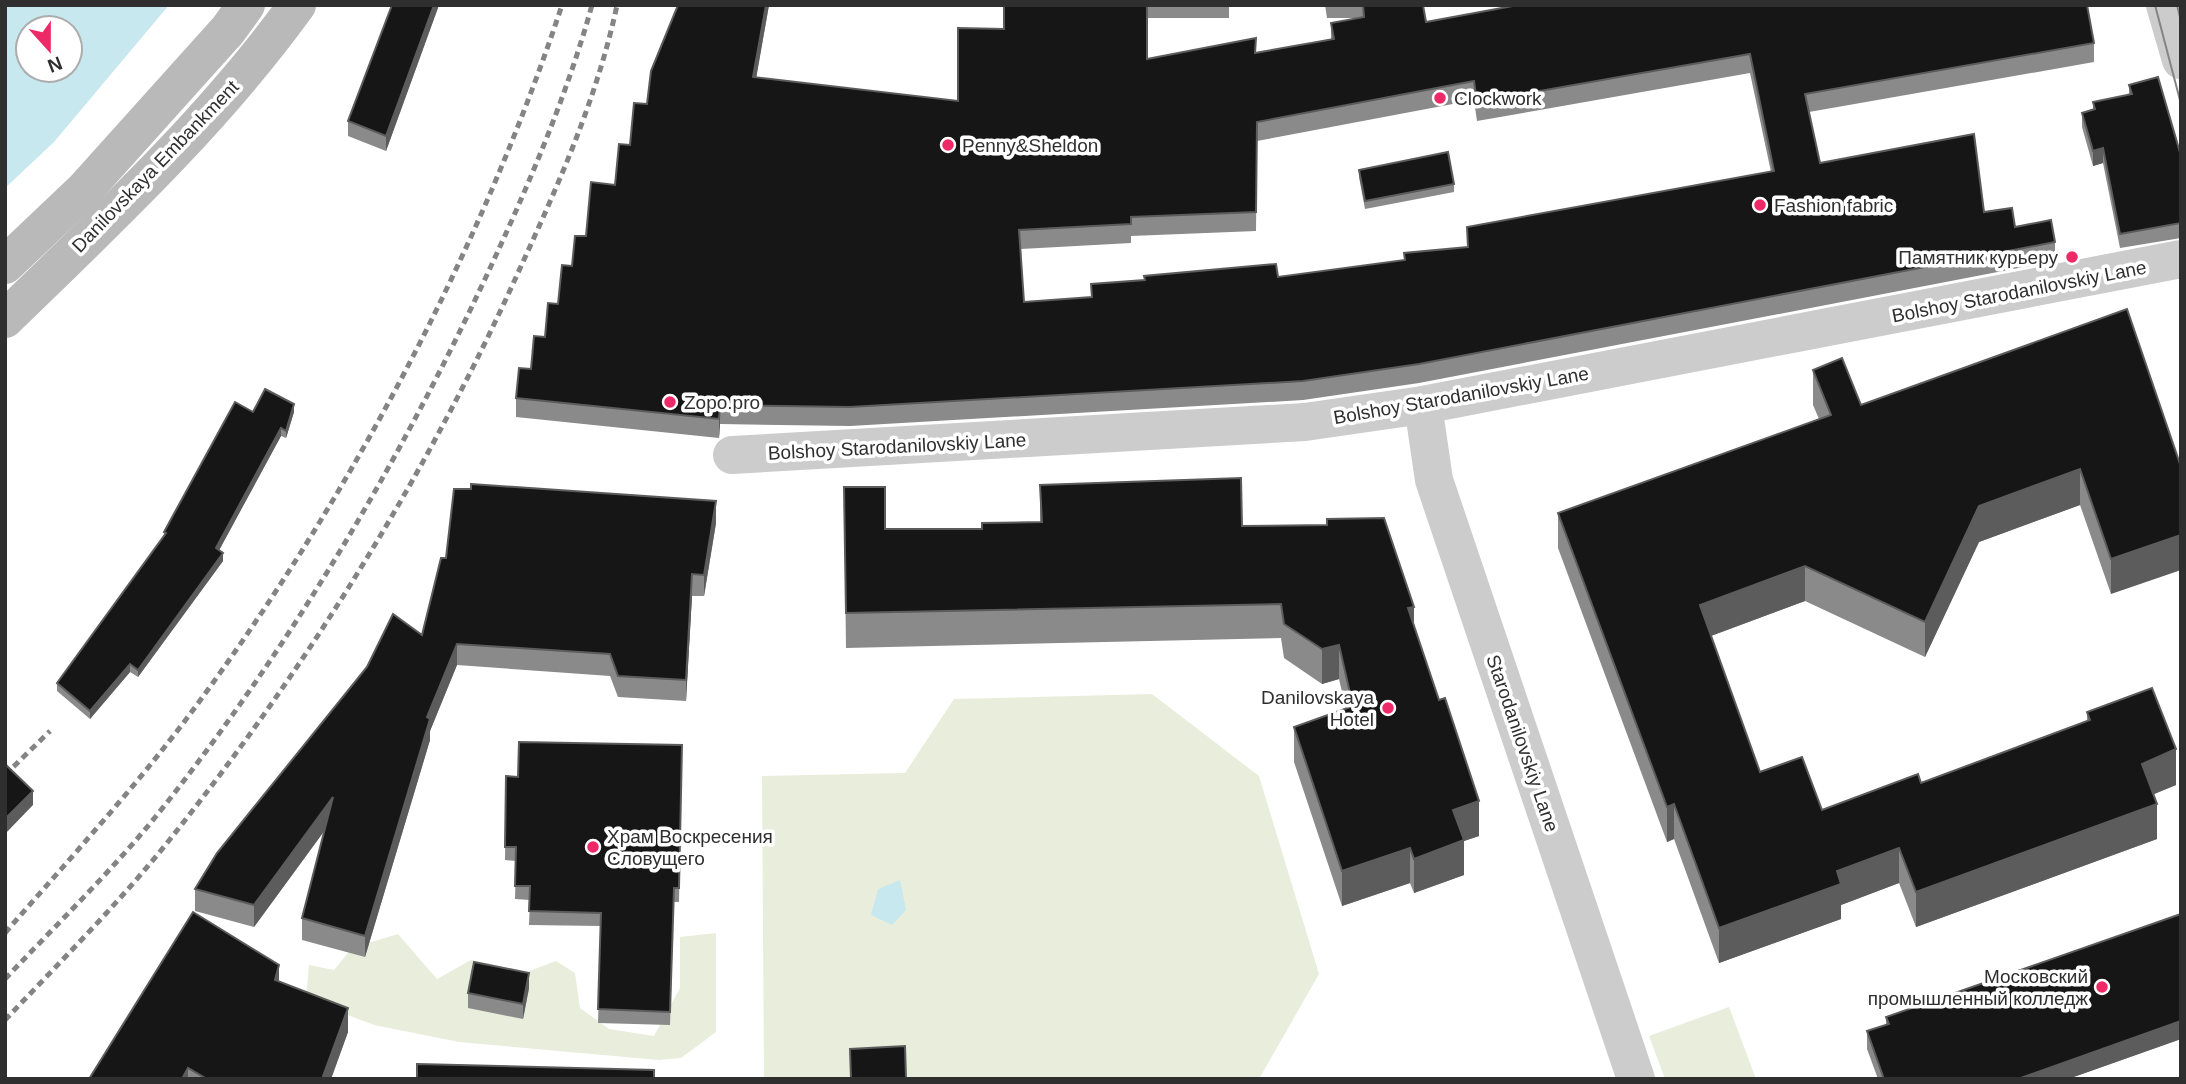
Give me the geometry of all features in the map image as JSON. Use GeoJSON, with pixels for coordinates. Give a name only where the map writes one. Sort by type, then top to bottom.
{"type":"FeatureCollection","features":[{"type":"Feature","properties":{"kind":"main road","name":"Danilovskaya Embankment"},"geometry":{"type":"LineString","coordinates":[[5,265],[85,189],[228,30],[246,5]]}},
{"type":"Feature","properties":{"kind":"main road","name":"Danilovskaya Embankment"},"geometry":{"type":"LineString","coordinates":[[5,319],[144,181],[264,51],[297,5]]}},
{"type":"Feature","properties":{"kind":"street"},"geometry":{"type":"LineString","coordinates":[[2165,5],[2181,60]]}},
{"type":"Feature","properties":{"kind":"street","name":"Bolshoy Starodanilovskiy Lane"},"geometry":{"type":"LineString","coordinates":[[732,455],[1305,422],[1423,405],[2181,259]]}},
{"type":"Feature","properties":{"kind":"street","name":"Starodanilovskiy Lane"},"geometry":{"type":"LineString","coordinates":[[1423,405],[1434,480],[1636,1079]]}},
{"type":"Feature","properties":{"kind":"green space"},"geometry":{"type":"Polygon","coordinates":[[[1152,694],[1259,776],[1319,974],[1259,1079],[764,1079],[762,776],[905,773],[954,699],[1152,694]]]}},
{"type":"Feature","properties":{"kind":"green space"},"geometry":{"type":"Polygon","coordinates":[[[716,933],[716,1032],[681,1058],[659,1060],[459,1042],[374,1025],[306,999],[309,965],[334,970],[352,948],[398,934],[437,979],[471,960],[527,972],[556,961],[575,973],[580,1008],[609,1029],[654,1036],[680,988],[680,937],[716,933]]]}},
{"type":"Feature","properties":{"kind":"green space"},"geometry":{"type":"Polygon","coordinates":[[[1729,1007],[1756,1079],[1665,1079],[1649,1036],[1729,1007]]]}},
{"type":"Feature","properties":{"kind":"water"},"geometry":{"type":"Polygon","coordinates":[[[5,5],[169,5],[54,142],[5,188],[5,5]]]}},
{"type":"Feature","properties":{"kind":"water"},"geometry":{"type":"Polygon","coordinates":[[[900,880],[906,910],[892,925],[871,915],[878,889],[900,880]]]}},
{"type":"Feature","properties":{"kind":"building"},"geometry":{"type":"Polygon","coordinates":[[[392,5],[434,5],[386,136],[348,121],[392,5]]]}},
{"type":"Feature","properties":{"kind":"building"},"geometry":{"type":"Polygon","coordinates":[[[678,5],[766,5],[753,77],[958,101],[958,28],[1004,29],[1004,5],[1147,5],[1147,59],[1256,38],[1255,53],[1334,39],[1331,23],[1364,17],[1363,5],[1423,5],[1426,22],[1518,5],[2087,5],[2094,43],[1805,94],[1820,163],[1974,134],[1984,212],[2012,208],[2015,227],[2051,220],[2055,242],[1419,364],[1303,381],[850,407],[720,405],[719,419],[516,398],[519,368],[531,369],[534,336],[545,337],[548,303],[558,304],[562,265],[572,266],[575,236],[586,236],[591,182],[615,185],[619,144],[630,145],[634,103],[647,104],[651,71],[678,5]],[[1750,54],[1477,102],[1474,81],[1257,122],[1256,212],[1131,217],[1131,224],[1019,230],[1024,302],[1092,297],[1091,284],[1145,280],[1144,276],[1276,264],[1278,277],[1405,260],[1404,253],[1468,247],[1467,227],[1774,171],[1750,54]]]}},
{"type":"Feature","properties":{"kind":"building"},"geometry":{"type":"Polygon","coordinates":[[[2158,77],[2181,156],[2181,223],[2120,234],[2103,148],[2093,151],[2082,113],[2095,109],[2093,102],[2132,94],[2129,85],[2158,77]]]}},
{"type":"Feature","properties":{"kind":"building"},"geometry":{"type":"Polygon","coordinates":[[[1448,152],[1454,184],[1365,201],[1359,170],[1448,152]]]}},
{"type":"Feature","properties":{"kind":"building"},"geometry":{"type":"Polygon","coordinates":[[[2127,309],[2181,467],[2181,535],[2111,559],[2080,469],[1979,506],[1925,622],[1805,566],[1700,605],[1760,772],[1802,757],[1822,810],[1918,774],[1921,783],[2090,720],[2087,712],[2152,688],[2176,749],[2142,764],[2157,804],[1916,892],[1899,848],[1837,871],[1841,884],[1719,928],[1674,804],[1667,807],[1558,513],[1831,415],[1813,370],[1842,358],[1861,405],[2127,309]]]}},
{"type":"Feature","properties":{"kind":"building"},"geometry":{"type":"Polygon","coordinates":[[[265,389],[294,404],[286,431],[281,428],[216,548],[223,553],[138,670],[130,664],[90,711],[57,683],[166,533],[164,532],[235,402],[253,412],[265,389]]]}},
{"type":"Feature","properties":{"kind":"building","name":"Danilovskaya Hotel"},"geometry":{"type":"Polygon","coordinates":[[[1241,478],[1242,526],[1327,525],[1327,519],[1384,518],[1414,607],[1408,608],[1439,700],[1445,698],[1479,801],[1453,810],[1464,840],[1414,859],[1410,848],[1342,871],[1294,727],[1353,706],[1339,645],[1322,649],[1284,624],[1281,604],[846,613],[844,487],[885,487],[885,529],[982,529],[982,523],[1042,522],[1040,485],[1241,478]]]}},
{"type":"Feature","properties":{"kind":"building"},"geometry":{"type":"Polygon","coordinates":[[[471,484],[716,501],[704,575],[692,574],[686,680],[618,676],[610,654],[457,644],[427,717],[430,719],[365,936],[302,918],[333,797],[254,905],[195,889],[217,853],[367,667],[393,614],[422,635],[441,558],[446,558],[454,489],[471,489],[471,484]]]}},
{"type":"Feature","properties":{"kind":"building","name":"Храм Воскресения Словущего"},"geometry":{"type":"Polygon","coordinates":[[[519,742],[682,745],[679,888],[674,888],[670,1012],[598,1009],[601,913],[529,911],[530,886],[515,886],[516,847],[505,847],[506,776],[518,777],[519,742]]]}},
{"type":"Feature","properties":{"kind":"building"},"geometry":{"type":"Polygon","coordinates":[[[5,764],[33,791],[5,819],[5,764]]]}},
{"type":"Feature","properties":{"kind":"building"},"geometry":{"type":"Polygon","coordinates":[[[193,912],[279,965],[275,980],[348,1008],[322,1079],[207,1079],[188,1068],[182,1079],[89,1079],[193,912]]]}},
{"type":"Feature","properties":{"kind":"building","name":"Московский промышленный колледж"},"geometry":{"type":"Polygon","coordinates":[[[2181,914],[2181,1021],[2018,1079],[1884,1079],[1867,1031],[1889,1024],[1886,1017],[2181,914]]]}},
{"type":"Feature","properties":{"kind":"building"},"geometry":{"type":"Polygon","coordinates":[[[474,962],[529,973],[523,1004],[468,993],[474,962]]]}},
{"type":"Feature","properties":{"kind":"building"},"geometry":{"type":"Polygon","coordinates":[[[905,1046],[906,1079],[851,1079],[850,1049],[905,1046]]]}},
{"type":"Feature","properties":{"kind":"building"},"geometry":{"type":"Polygon","coordinates":[[[417,1064],[654,1070],[654,1079],[417,1079],[417,1064]]]}},
{"type":"Feature","properties":{"kind":"tram line"},"geometry":{"type":"LineString","coordinates":[[2155,5],[2181,104]]}},
{"type":"Feature","properties":{"kind":"tram line"},"geometry":{"type":"LineString","coordinates":[[2177,5],[2181,21]]}},
{"type":"Feature","properties":{"kind":"railway"},"geometry":{"type":"LineString","coordinates":[[5,933],[174,736],[252,626],[358,458],[451,280],[492,189],[562,5]]}},
{"type":"Feature","properties":{"kind":"railway"},"geometry":{"type":"LineString","coordinates":[[5,979],[147,828],[212,744],[256,681],[340,551],[416,417],[485,279],[544,144],[592,5]]}},
{"type":"Feature","properties":{"kind":"railway"},"geometry":{"type":"LineString","coordinates":[[5,1020],[111,908],[171,838],[272,703],[364,562],[448,415],[536,233],[589,105],[617,5]]}},
{"type":"Feature","properties":{"kind":"railway"},"geometry":{"type":"LineString","coordinates":[[5,775],[50,731]]}},
{"type":"Feature","properties":{"kind":"place","name":"Clockwork"},"geometry":{"type":"Point","coordinates":[1440,98]}},
{"type":"Feature","properties":{"kind":"place","name":"Penny&Sheldon"},"geometry":{"type":"Point","coordinates":[948,145]}},
{"type":"Feature","properties":{"kind":"place","name":"Fashion fabric"},"geometry":{"type":"Point","coordinates":[1760,205]}},
{"type":"Feature","properties":{"kind":"place","name":"Памятник курьеру"},"geometry":{"type":"Point","coordinates":[2072,257]}},
{"type":"Feature","properties":{"kind":"place","name":"Zopo.pro"},"geometry":{"type":"Point","coordinates":[670,402]}},
{"type":"Feature","properties":{"kind":"place","name":"Danilovskaya Hotel"},"geometry":{"type":"Point","coordinates":[1388,708]}},
{"type":"Feature","properties":{"kind":"place","name":"Храм Воскресения Словущего"},"geometry":{"type":"Point","coordinates":[593,847]}},
{"type":"Feature","properties":{"kind":"place","name":"Московский промышленный колледж"},"geometry":{"type":"Point","coordinates":[2102,987]}}]}
